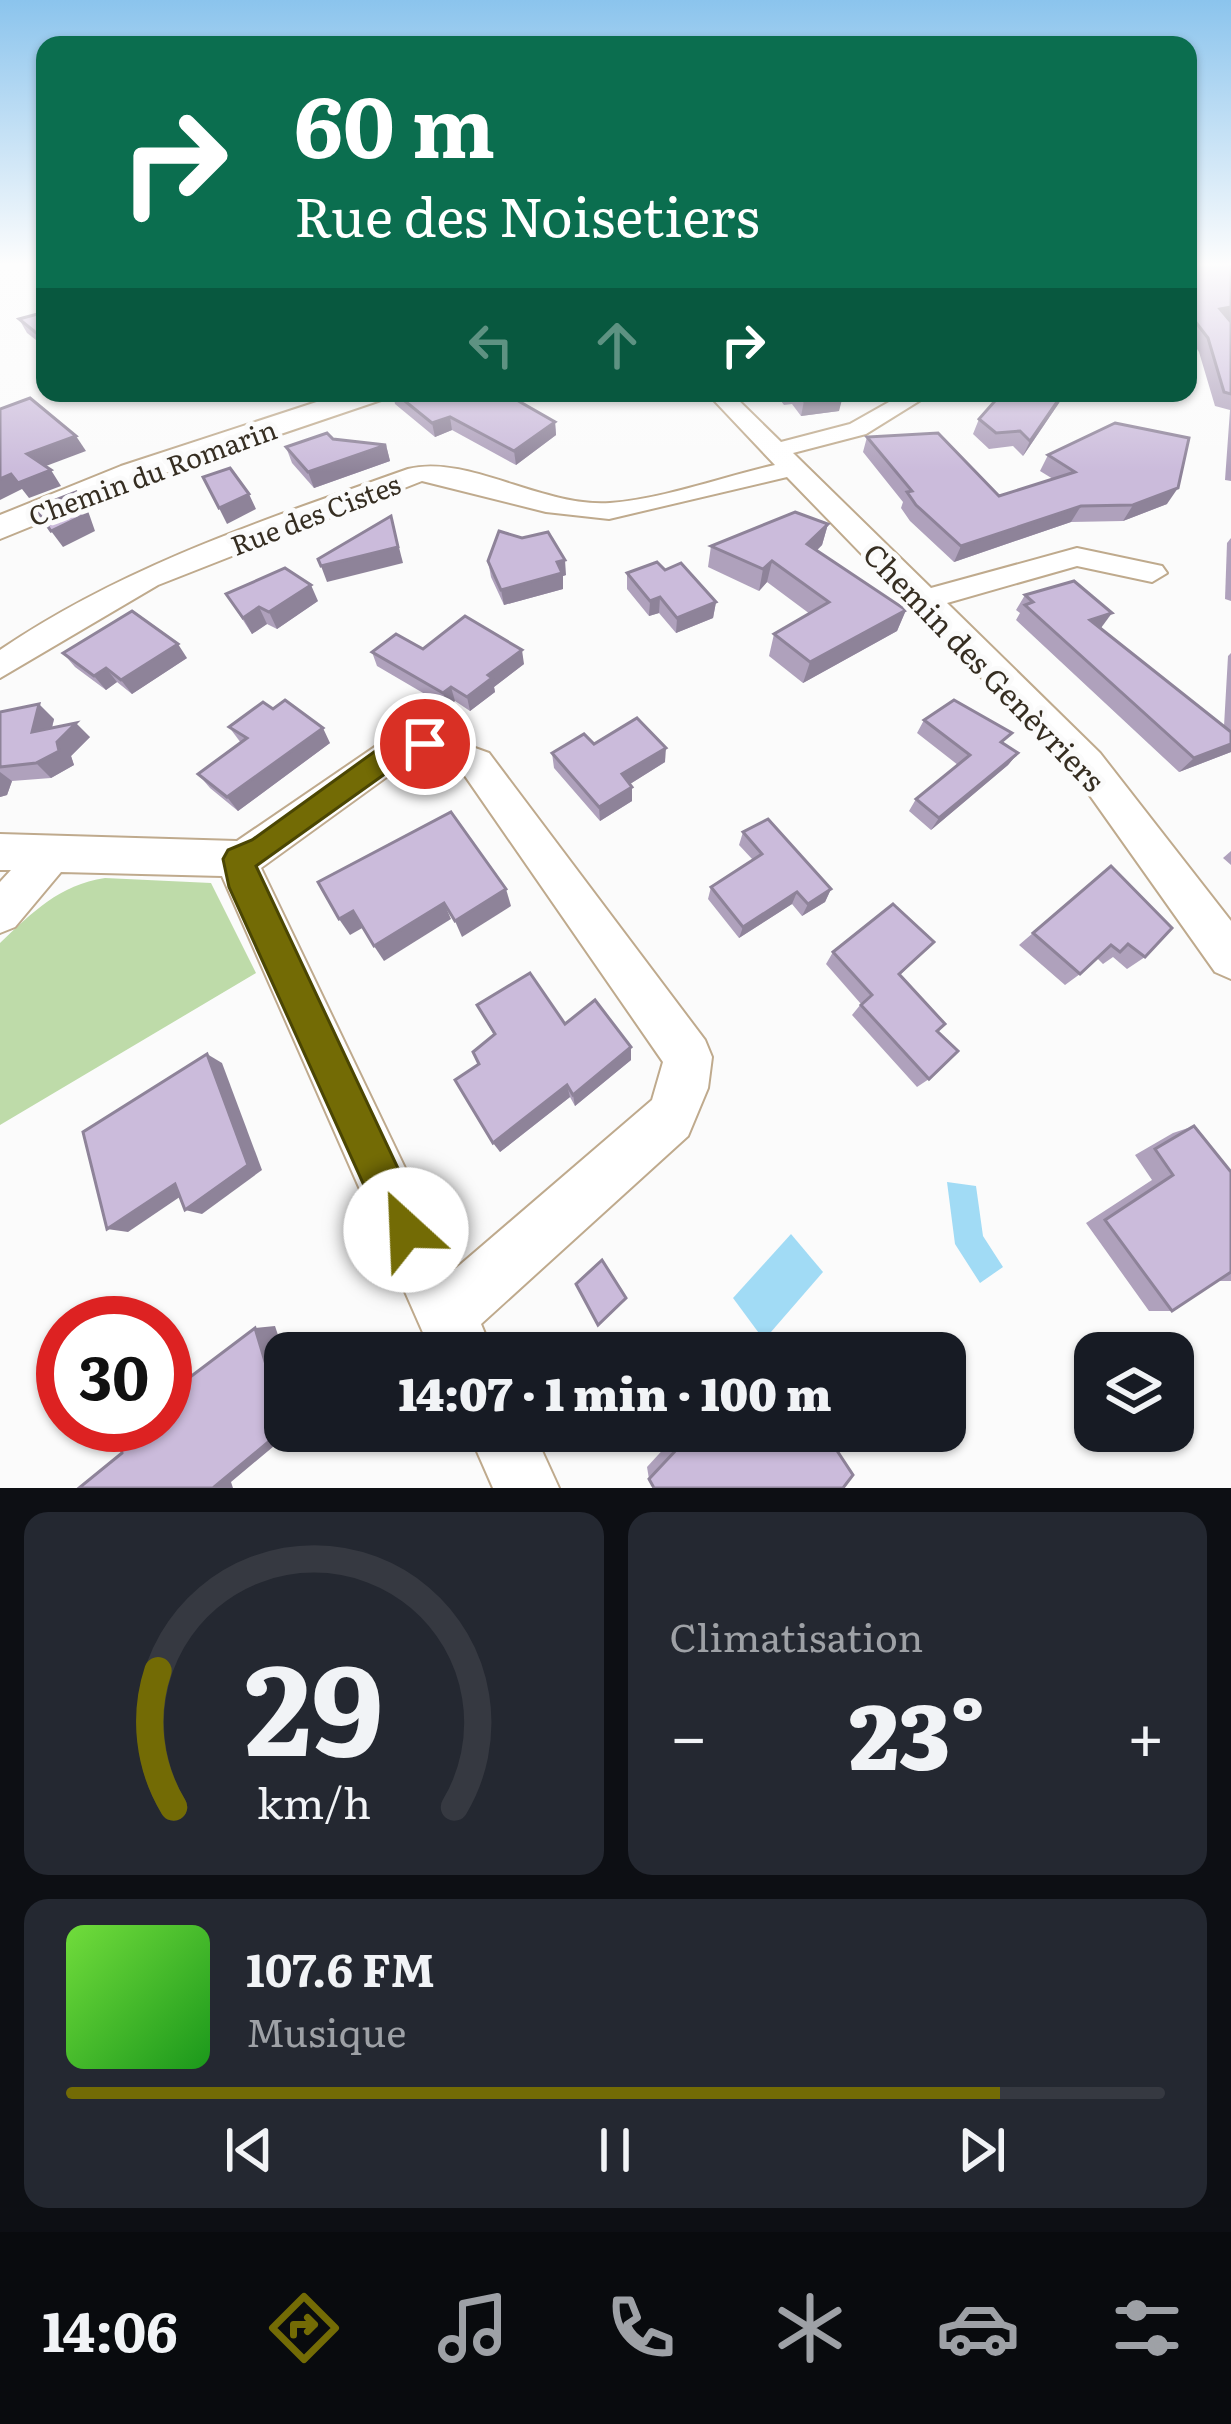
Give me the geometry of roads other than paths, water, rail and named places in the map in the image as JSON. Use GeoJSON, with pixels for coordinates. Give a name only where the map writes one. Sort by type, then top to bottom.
{"type":"FeatureCollection","features":[{"type":"Feature","properties":{"kind":"street","name":"Chemin du Romarin"},"geometry":{"type":"LineString","coordinates":[[0,528],[134,473],[347,402]]}},
{"type":"Feature","properties":{"kind":"street","name":"Chemin des Genèvriers"},"geometry":{"type":"LineString","coordinates":[[727,402],[1087,763],[1231,957]]}},
{"type":"Feature","properties":{"kind":"street","name":"Rue des Cistes"},"geometry":{"type":"LineString","coordinates":[[0,666],[49,629],[115,592],[417,474],[431,472],[546,504],[609,511],[786,459],[858,429],[905,402]]}},
{"type":"Feature","properties":{"kind":"street"},"geometry":{"type":"LineString","coordinates":[[922,600],[1077,557],[1152,573]]}},
{"type":"Feature","properties":{"kind":"street"},"geometry":{"type":"LineString","coordinates":[[0,852],[238,859],[262,849],[394,752],[425,744],[448,748],[476,763],[688,1057],[683,1088],[670,1118],[457,1332]]}},
{"type":"Feature","properties":{"kind":"street"},"geometry":{"type":"LineString","coordinates":[[0,913],[50,855]]}},
{"type":"Feature","properties":{"kind":"street"},"geometry":{"type":"LineString","coordinates":[[238,859],[245,887],[453,1332]]}},
{"type":"Feature","properties":{"kind":"street"},"geometry":{"type":"LineString","coordinates":[[510,1452],[526,1488]]}},
{"type":"Feature","properties":{"kind":"water"},"geometry":{"type":"Polygon","coordinates":[[[947,1182],[976,1186],[983,1236],[1003,1267],[980,1283],[955,1244],[947,1182]]]}},
{"type":"Feature","properties":{"kind":"water"},"geometry":{"type":"Polygon","coordinates":[[[791,1234],[823,1272],[771,1332],[758,1332],[733,1298],[791,1234]]]}}]}
